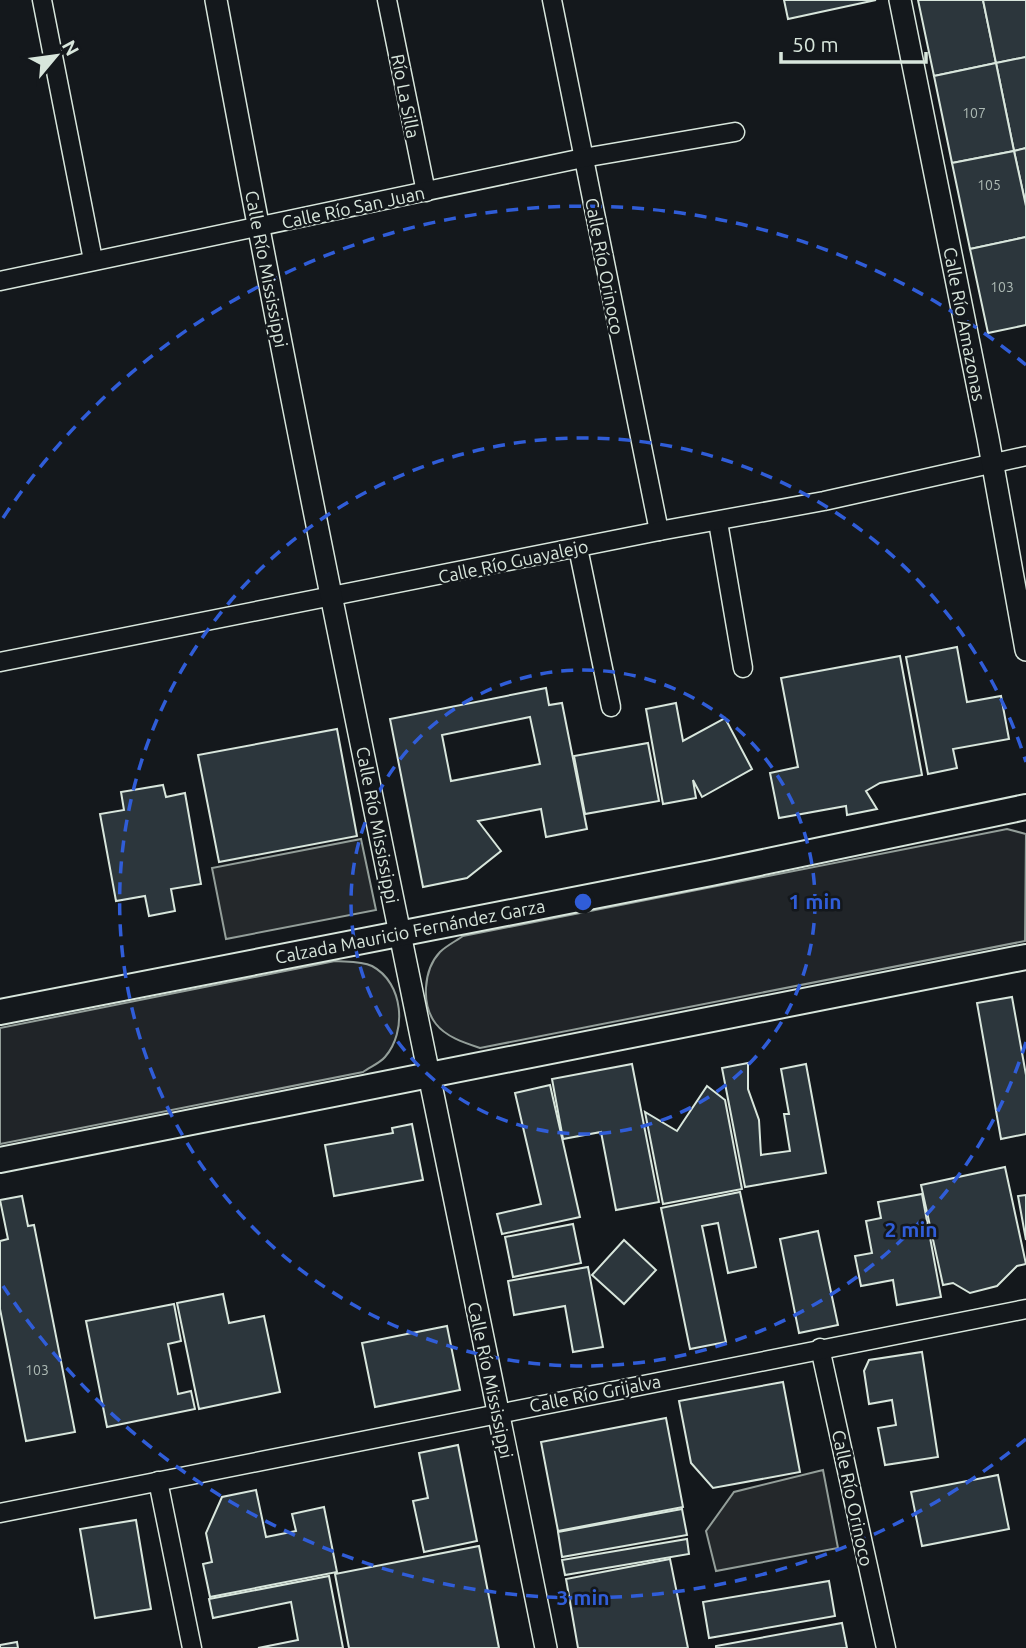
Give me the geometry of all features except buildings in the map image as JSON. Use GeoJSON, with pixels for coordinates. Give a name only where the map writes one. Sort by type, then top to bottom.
{"type":"FeatureCollection","features":[{"type":"Feature","properties":{"kind":"main road","name":"Calzada Mauricio Fernández Garza"},"geometry":{"type":"LineString","coordinates":[[0,1012],[1026,807]]}},
{"type":"Feature","properties":{"kind":"main road"},"geometry":{"type":"LineString","coordinates":[[0,1160],[1026,957]]}},
{"type":"Feature","properties":{"kind":"street"},"geometry":{"type":"LineString","coordinates":[[42,0],[93,260]]}},
{"type":"Feature","properties":{"kind":"street","name":"Calle Río Mississippi"},"geometry":{"type":"LineString","coordinates":[[216,0],[258,228],[332,598],[546,1648]]}},
{"type":"Feature","properties":{"kind":"street","name":"Río La Silla"},"geometry":{"type":"LineString","coordinates":[[387,0],[426,192]]}},
{"type":"Feature","properties":{"kind":"street","name":"Calle Río Orinoco"},"geometry":{"type":"LineString","coordinates":[[552,0],[659,531]]}},
{"type":"Feature","properties":{"kind":"street","name":"Calle Río Amazonas"},"geometry":{"type":"LineString","coordinates":[[901,0],[993,464],[1026,650]]}},
{"type":"Feature","properties":{"kind":"street","name":"Calle Río San Juan"},"geometry":{"type":"LineString","coordinates":[[0,281],[583,158],[735,132]]}},
{"type":"Feature","properties":{"kind":"street","name":"Calle Río Guayalejo"},"geometry":{"type":"LineString","coordinates":[[0,662],[659,531],[718,522],[1026,456]]}},
{"type":"Feature","properties":{"kind":"street"},"geometry":{"type":"LineString","coordinates":[[718,522],[743,668]]}},
{"type":"Feature","properties":{"kind":"street"},"geometry":{"type":"LineString","coordinates":[[578,548],[611,707]]}},
{"type":"Feature","properties":{"kind":"street","name":"Calle Río Grijalva"},"geometry":{"type":"LineString","coordinates":[[0,1513],[1026,1309]]}},
{"type":"Feature","properties":{"kind":"street","name":"Calle Río Orinoco"},"geometry":{"type":"LineString","coordinates":[[820,1348],[886,1648]]}},
{"type":"Feature","properties":{"kind":"street"},"geometry":{"type":"LineString","coordinates":[[158,1481],[192,1648]]}},
{"type":"Feature","properties":{"kind":"shaded area"},"geometry":{"type":"Polygon","coordinates":[[[1007,829],[1026,834],[1025,941],[480,1048],[445,1033],[436,1024],[428,1007],[427,978],[434,959],[463,936],[1007,829]]]}},
{"type":"Feature","properties":{"kind":"shaded area"},"geometry":{"type":"Polygon","coordinates":[[[361,839],[376,910],[226,939],[212,868],[361,839]]]}},
{"type":"Feature","properties":{"kind":"shaded area"},"geometry":{"type":"Polygon","coordinates":[[[335,961],[359,962],[372,966],[391,984],[396,996],[399,1022],[392,1047],[383,1059],[363,1072],[0,1144],[0,1028],[335,961]]]}},
{"type":"Feature","properties":{"kind":"shaded area"},"geometry":{"type":"Polygon","coordinates":[[[823,1470],[838,1548],[716,1571],[706,1531],[734,1492],[823,1470]]]}}]}
